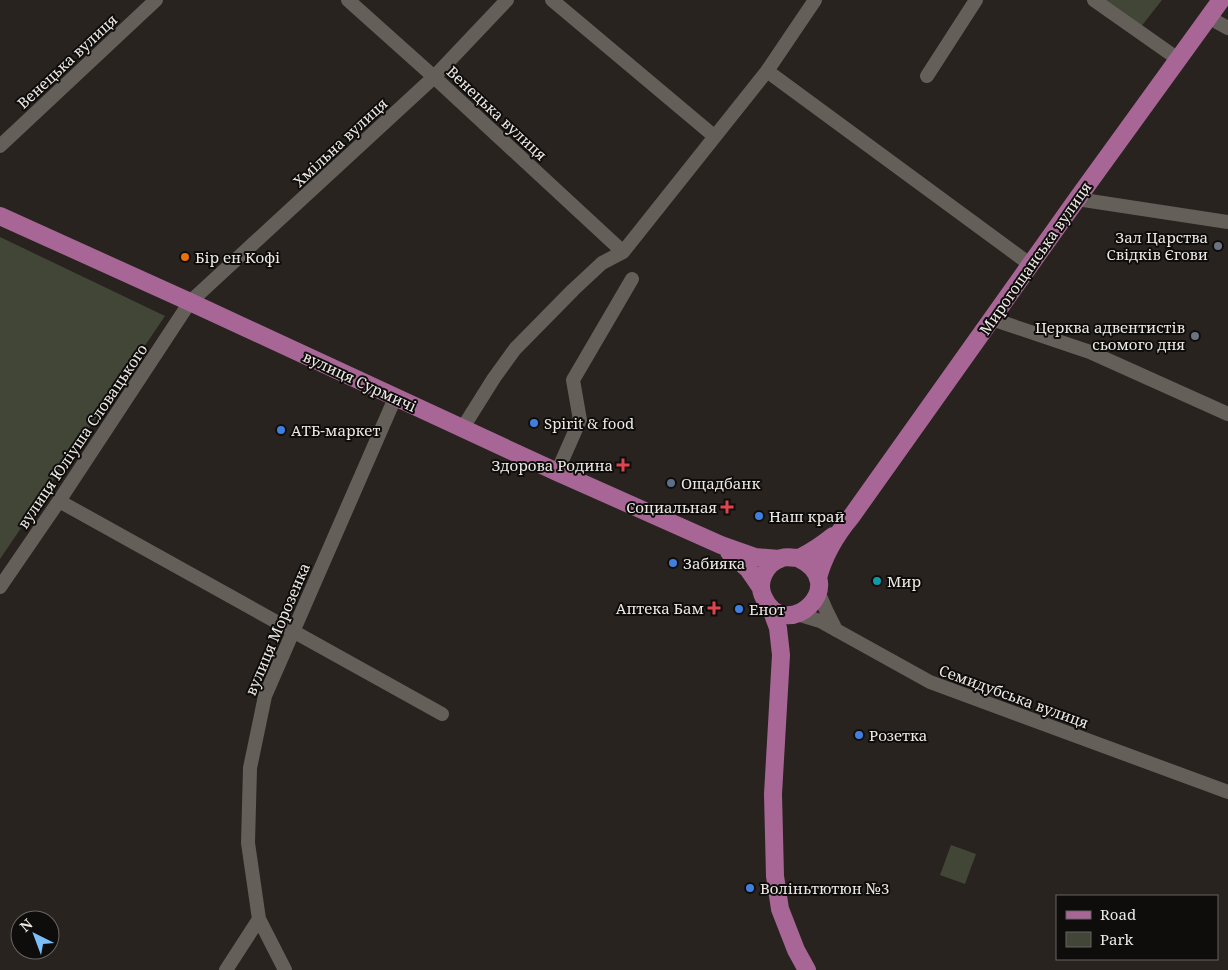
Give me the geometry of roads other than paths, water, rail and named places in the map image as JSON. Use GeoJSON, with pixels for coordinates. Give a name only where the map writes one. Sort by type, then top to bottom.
{"type":"FeatureCollection","features":[{"type":"Feature","properties":{"kind":"main road","name":"Мирогощанська вулиця"},"geometry":{"type":"LineString","coordinates":[[840,531],[852,517],[1077,199],[1221,0]]}},
{"type":"Feature","properties":{"kind":"main road","name":"вулиця Сурмичі"},"geometry":{"type":"LineString","coordinates":[[0,216],[556,472],[721,545]]}},
{"type":"Feature","properties":{"kind":"main road"},"geometry":{"type":"LineString","coordinates":[[721,545],[748,569],[761,588],[764,600],[772,609],[788,615],[797,614],[810,607],[818,585],[824,559],[840,531]]}},
{"type":"Feature","properties":{"kind":"main road"},"geometry":{"type":"LineString","coordinates":[[798,558],[815,550],[840,531]]}},
{"type":"Feature","properties":{"kind":"main road"},"geometry":{"type":"LineString","coordinates":[[721,545],[755,557],[798,558],[807,562],[814,569],[818,585]]}},
{"type":"Feature","properties":{"kind":"main road"},"geometry":{"type":"LineString","coordinates":[[761,588],[765,570],[779,559]]}},
{"type":"Feature","properties":{"kind":"main road"},"geometry":{"type":"LineString","coordinates":[[772,609],[778,628],[781,655]]}},
{"type":"Feature","properties":{"kind":"main road"},"geometry":{"type":"LineString","coordinates":[[797,614],[786,633],[781,655],[773,794],[775,876],[780,909],[796,950],[807,970]]}},
{"type":"Feature","properties":{"kind":"street","name":"Венецька вулиця"},"geometry":{"type":"LineString","coordinates":[[0,146],[156,0]]}},
{"type":"Feature","properties":{"kind":"street","name":"Венецька вулиця"},"geometry":{"type":"LineString","coordinates":[[348,0],[434,76],[623,252]]}},
{"type":"Feature","properties":{"kind":"street","name":"Хмільна вулиця"},"geometry":{"type":"LineString","coordinates":[[190,302],[434,76],[507,0]]}},
{"type":"Feature","properties":{"kind":"street"},"geometry":{"type":"LineString","coordinates":[[552,0],[714,136]]}},
{"type":"Feature","properties":{"kind":"street"},"geometry":{"type":"LineString","coordinates":[[462,429],[515,349],[561,301],[602,263],[623,252],[767,71],[815,0]]}},
{"type":"Feature","properties":{"kind":"street"},"geometry":{"type":"LineString","coordinates":[[927,76],[976,0]]}},
{"type":"Feature","properties":{"kind":"street"},"geometry":{"type":"LineString","coordinates":[[1094,0],[1178,59]]}},
{"type":"Feature","properties":{"kind":"street"},"geometry":{"type":"LineString","coordinates":[[1208,17],[1228,28]]}},
{"type":"Feature","properties":{"kind":"street"},"geometry":{"type":"LineString","coordinates":[[767,71],[1031,265]]}},
{"type":"Feature","properties":{"kind":"street"},"geometry":{"type":"LineString","coordinates":[[1077,199],[1228,222]]}},
{"type":"Feature","properties":{"kind":"street"},"geometry":{"type":"LineString","coordinates":[[556,472],[580,420],[573,380],[632,279]]}},
{"type":"Feature","properties":{"kind":"street","name":"вулиця Юліуша Словацького"},"geometry":{"type":"LineString","coordinates":[[0,587],[190,302]]}},
{"type":"Feature","properties":{"kind":"street"},"geometry":{"type":"LineString","coordinates":[[992,319],[1090,352],[1228,414]]}},
{"type":"Feature","properties":{"kind":"street","name":"вулиця Морозенка"},"geometry":{"type":"LineString","coordinates":[[285,970],[259,919],[248,843],[250,768],[265,696],[395,398]]}},
{"type":"Feature","properties":{"kind":"street"},"geometry":{"type":"LineString","coordinates":[[59,501],[442,714]]}},
{"type":"Feature","properties":{"kind":"street"},"geometry":{"type":"LineString","coordinates":[[818,585],[836,630]]}},
{"type":"Feature","properties":{"kind":"street","name":"Семидубська вулиця"},"geometry":{"type":"LineString","coordinates":[[797,614],[814,618],[930,682],[1228,792]]}},
{"type":"Feature","properties":{"kind":"street"},"geometry":{"type":"LineString","coordinates":[[226,970],[259,919]]}},
{"type":"Feature","properties":{"kind":"place","name":"Зал Царства Свідків Єгови"},"geometry":{"type":"Point","coordinates":[1218,246]}},
{"type":"Feature","properties":{"kind":"place","name":"Бір ен Кофі"},"geometry":{"type":"Point","coordinates":[185,257]}},
{"type":"Feature","properties":{"kind":"place","name":"Церква адвентистів сьомого дня"},"geometry":{"type":"Point","coordinates":[1195,336]}},
{"type":"Feature","properties":{"kind":"place","name":"Spirit & food"},"geometry":{"type":"Point","coordinates":[534,423]}},
{"type":"Feature","properties":{"kind":"place","name":"АТБ-маркет"},"geometry":{"type":"Point","coordinates":[281,430]}},
{"type":"Feature","properties":{"kind":"place","name":"Здорова Родина"},"geometry":{"type":"Point","coordinates":[623,465]}},
{"type":"Feature","properties":{"kind":"place","name":"Ощадбанк"},"geometry":{"type":"Point","coordinates":[671,483]}},
{"type":"Feature","properties":{"kind":"place","name":"Социальная"},"geometry":{"type":"Point","coordinates":[727,507]}},
{"type":"Feature","properties":{"kind":"place","name":"Наш край"},"geometry":{"type":"Point","coordinates":[759,516]}},
{"type":"Feature","properties":{"kind":"place","name":"Забияка"},"geometry":{"type":"Point","coordinates":[673,563]}},
{"type":"Feature","properties":{"kind":"place","name":"Мир"},"geometry":{"type":"Point","coordinates":[877,581]}},
{"type":"Feature","properties":{"kind":"place","name":"Аптека Бам"},"geometry":{"type":"Point","coordinates":[714,608]}},
{"type":"Feature","properties":{"kind":"place","name":"Енот"},"geometry":{"type":"Point","coordinates":[739,609]}},
{"type":"Feature","properties":{"kind":"place","name":"Розетка"},"geometry":{"type":"Point","coordinates":[859,735]}},
{"type":"Feature","properties":{"kind":"place","name":"Воліньтютюн №3"},"geometry":{"type":"Point","coordinates":[750,888]}}]}
